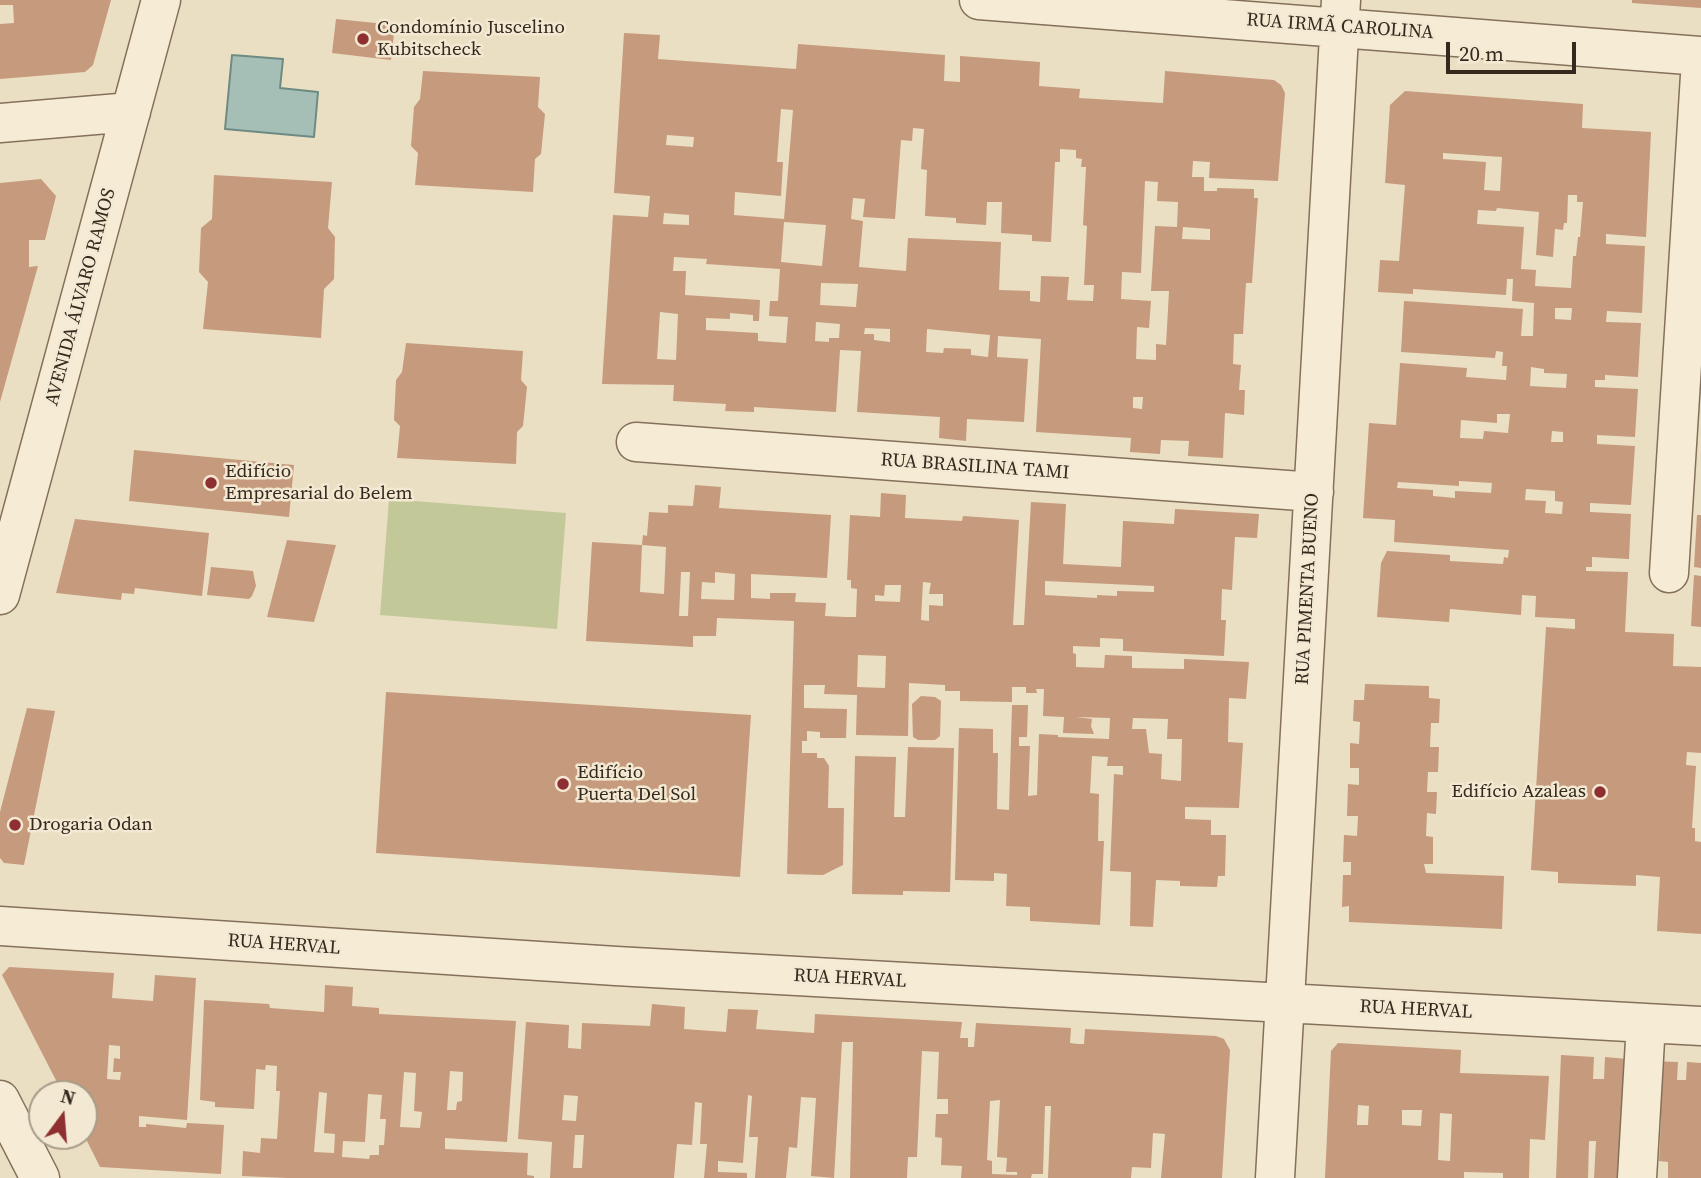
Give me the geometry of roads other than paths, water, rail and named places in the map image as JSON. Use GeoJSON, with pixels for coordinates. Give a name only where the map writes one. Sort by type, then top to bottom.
{"type":"FeatureCollection","features":[{"type":"Feature","properties":{"kind":"street","name":"AVENIDA ÁLVARO RAMOS"},"geometry":{"type":"LineString","coordinates":[[0,595],[161,0]]}},
{"type":"Feature","properties":{"kind":"street","name":"RUA IRMÃ CAROLINA"},"geometry":{"type":"LineString","coordinates":[[979,0],[1340,13],[1701,57]]}},
{"type":"Feature","properties":{"kind":"street","name":"RUA PIMENTA BUENO"},"geometry":{"type":"LineString","coordinates":[[1275,1178],[1340,13]]}},
{"type":"Feature","properties":{"kind":"street"},"geometry":{"type":"LineString","coordinates":[[1669,573],[1701,57]]}},
{"type":"Feature","properties":{"kind":"street"},"geometry":{"type":"LineString","coordinates":[[0,122],[131,111]]}},
{"type":"Feature","properties":{"kind":"street","name":"RUA BRASILINA TAMI"},"geometry":{"type":"LineString","coordinates":[[636,442],[1314,492]]}},
{"type":"Feature","properties":{"kind":"street","name":"RUA HERVAL"},"geometry":{"type":"LineString","coordinates":[[0,926],[630,967],[1701,1026]]}},
{"type":"Feature","properties":{"kind":"street"},"geometry":{"type":"LineString","coordinates":[[1637,1178],[1646,1023]]}},
{"type":"Feature","properties":{"kind":"street"},"geometry":{"type":"LineString","coordinates":[[0,1100],[40,1178]]}},
{"type":"Feature","properties":{"kind":"water"},"geometry":{"type":"Polygon","coordinates":[[[232,55],[283,59],[280,88],[318,92],[314,137],[225,129],[232,55]]]}},
{"type":"Feature","properties":{"kind":"place","name":"Condomínio Juscelino Kubitscheck"},"geometry":{"type":"Point","coordinates":[363,39]}},
{"type":"Feature","properties":{"kind":"place","name":"Edifício Empresarial do Belem"},"geometry":{"type":"Point","coordinates":[211,483]}},
{"type":"Feature","properties":{"kind":"place","name":"Edifício Puerta Del Sol"},"geometry":{"type":"Point","coordinates":[563,784]}},
{"type":"Feature","properties":{"kind":"place","name":"Edifício Azaleas"},"geometry":{"type":"Point","coordinates":[1600,792]}},
{"type":"Feature","properties":{"kind":"place","name":"Drogaria Odan"},"geometry":{"type":"Point","coordinates":[15,825]}}]}
